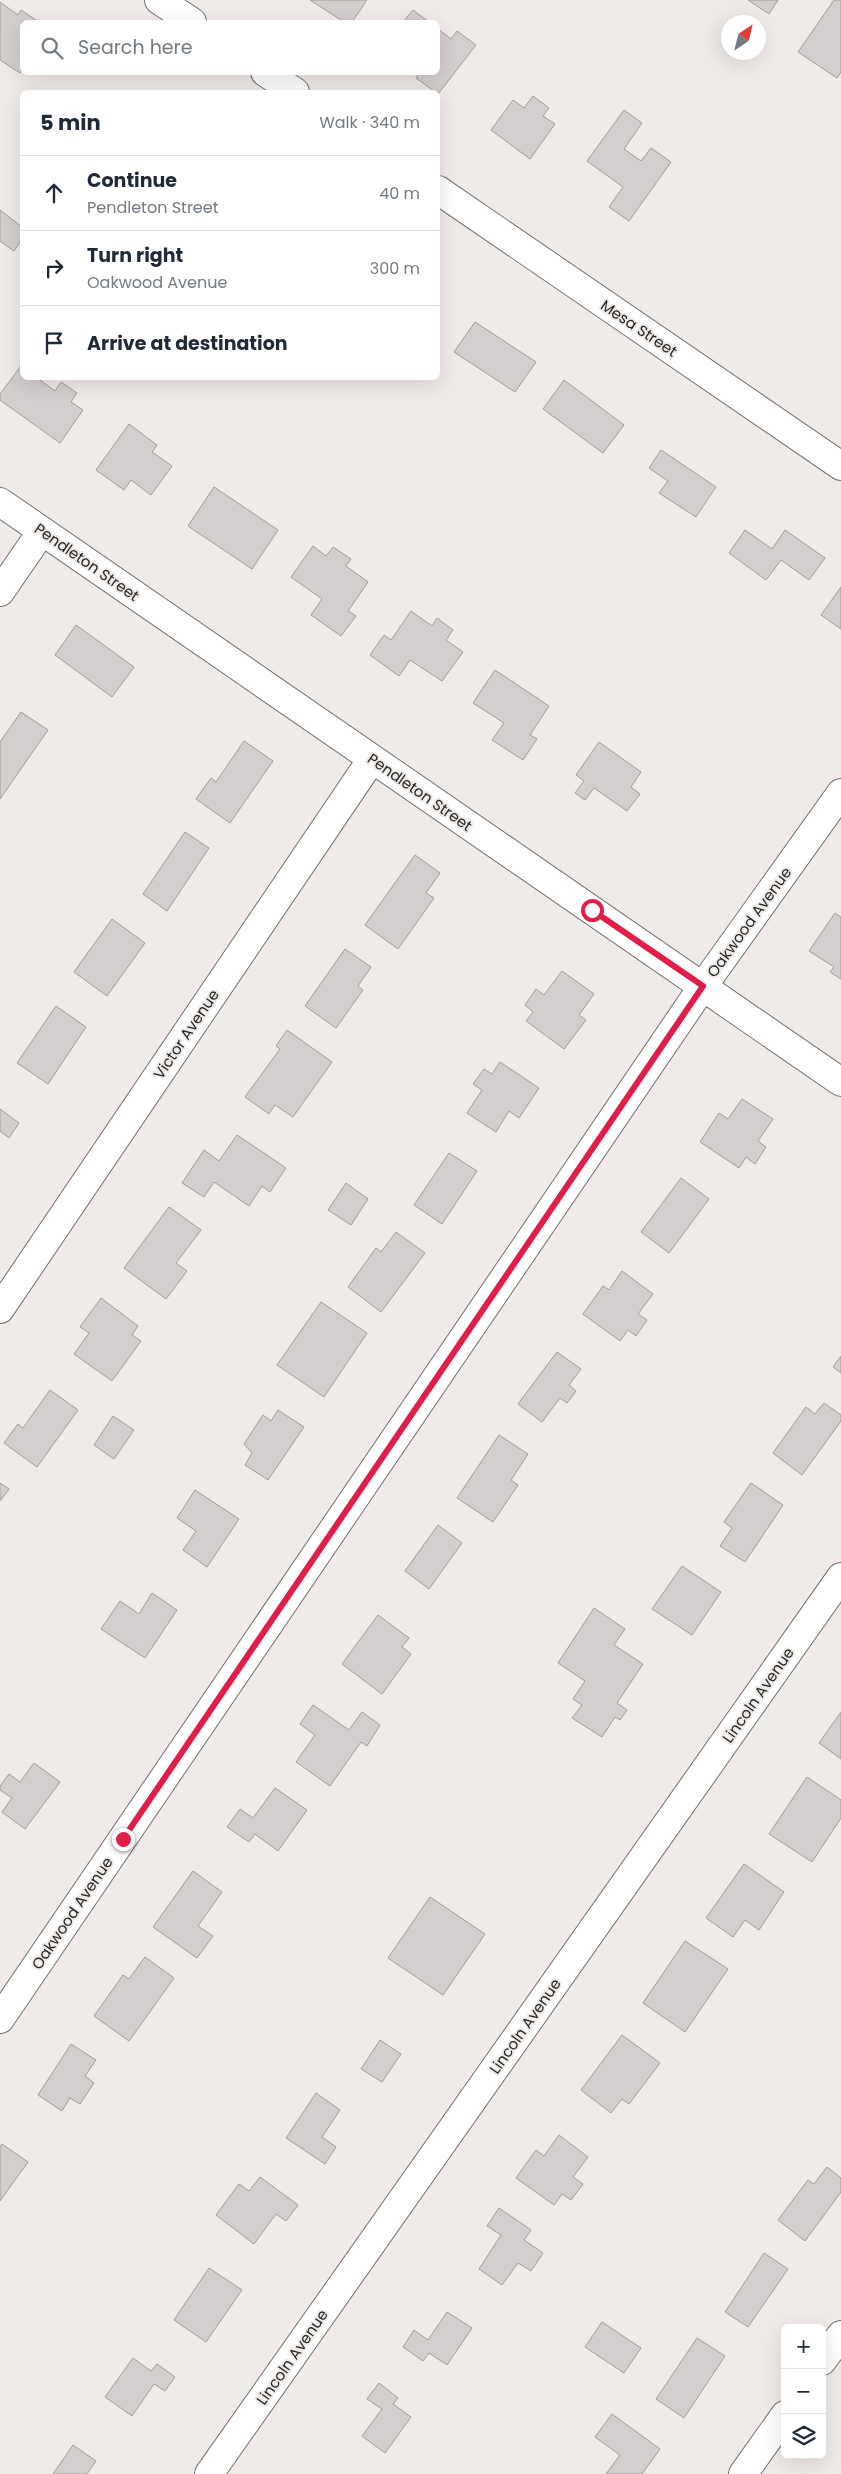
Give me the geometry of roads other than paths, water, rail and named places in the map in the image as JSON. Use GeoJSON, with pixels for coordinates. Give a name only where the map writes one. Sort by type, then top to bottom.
{"type":"FeatureCollection","features":[{"type":"Feature","properties":{"kind":"street"},"geometry":{"type":"LineString","coordinates":[[159,0],[189,20]]}},
{"type":"Feature","properties":{"kind":"street"},"geometry":{"type":"LineString","coordinates":[[270,75],[292,90]]}},
{"type":"Feature","properties":{"kind":"street","name":"Mesa Street"},"geometry":{"type":"LineString","coordinates":[[440,191],[841,466]]}},
{"type":"Feature","properties":{"kind":"street","name":"Pendleton Street"},"geometry":{"type":"LineString","coordinates":[[0,502],[841,1082]]}},
{"type":"Feature","properties":{"kind":"street"},"geometry":{"type":"LineString","coordinates":[[0,592],[42,531]]}},
{"type":"Feature","properties":{"kind":"street","name":"Victor Avenue"},"geometry":{"type":"LineString","coordinates":[[0,1309],[372,759]]}},
{"type":"Feature","properties":{"kind":"street","name":"Oakwood Avenue"},"geometry":{"type":"LineString","coordinates":[[0,2020],[703,986],[841,793]]}},
{"type":"Feature","properties":{"kind":"street","name":"Lincoln Avenue"},"geometry":{"type":"LineString","coordinates":[[209,2474],[841,1577]]}},
{"type":"Feature","properties":{"kind":"street"},"geometry":{"type":"LineString","coordinates":[[826,2356],[841,2335]]}},
{"type":"Feature","properties":{"kind":"street"},"geometry":{"type":"LineString","coordinates":[[743,2474],[781,2421]]}}]}
